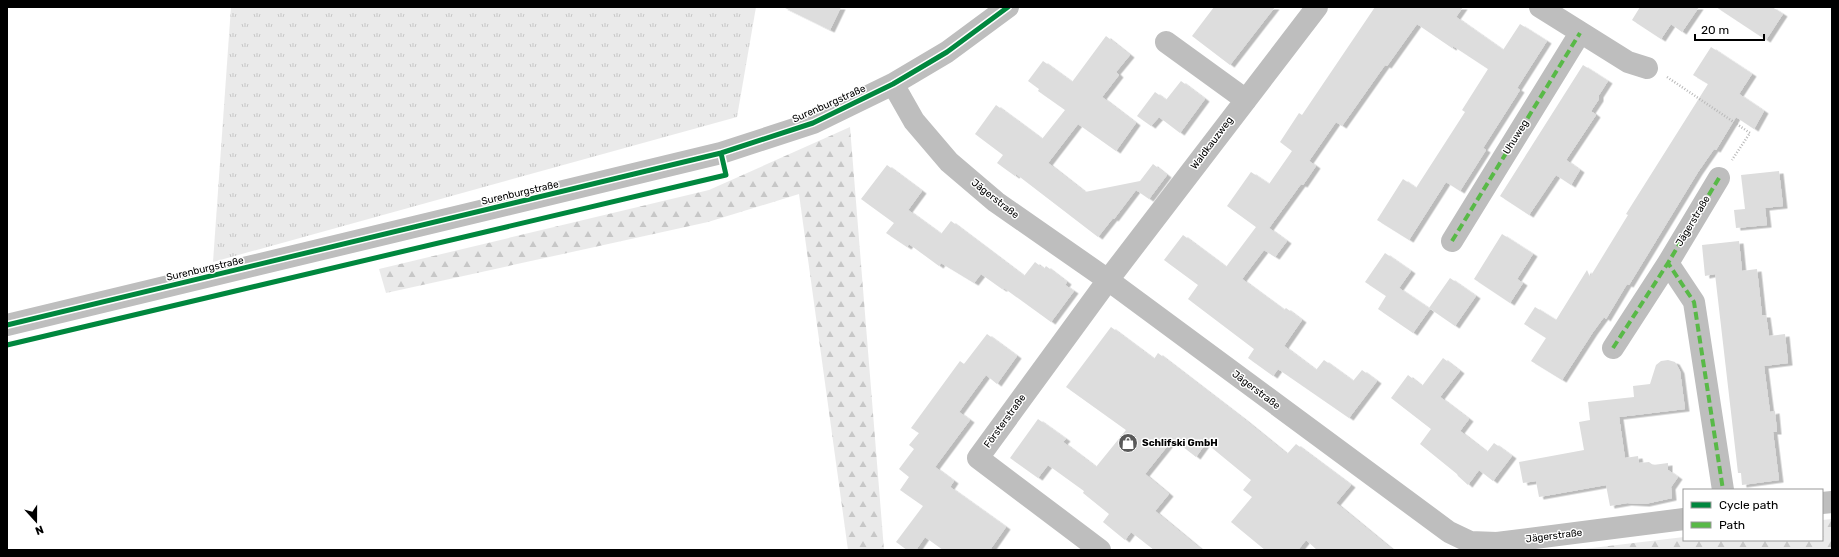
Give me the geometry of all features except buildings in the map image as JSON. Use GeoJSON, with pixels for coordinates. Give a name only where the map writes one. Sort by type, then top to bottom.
{"type":"FeatureCollection","features":[{"type":"Feature","properties":{"kind":"street","name":"Surenburgstraße"},"geometry":{"type":"LineString","coordinates":[[7,325],[721,153],[812,123],[893,84],[948,52],[1008,7]]}},
{"type":"Feature","properties":{"kind":"street","name":"Waldkauzweg"},"geometry":{"type":"LineString","coordinates":[[1108,280],[1317,7]]}},
{"type":"Feature","properties":{"kind":"street"},"geometry":{"type":"LineString","coordinates":[[1540,7],[1628,62],[1648,68]]}},
{"type":"Feature","properties":{"kind":"street","name":"Uhuweg"},"geometry":{"type":"LineString","coordinates":[[1452,241],[1580,33]]}},
{"type":"Feature","properties":{"kind":"street"},"geometry":{"type":"LineString","coordinates":[[1166,42],[1246,100]]}},
{"type":"Feature","properties":{"kind":"street","name":"Jägerstraße"},"geometry":{"type":"LineString","coordinates":[[893,84],[914,121],[949,162],[996,202],[1108,280],[1449,532],[1470,542],[1497,543],[1683,519]]}},
{"type":"Feature","properties":{"kind":"street","name":"Jägerstraße"},"geometry":{"type":"LineString","coordinates":[[1613,348],[1668,263],[1719,178]]}},
{"type":"Feature","properties":{"kind":"street"},"geometry":{"type":"LineString","coordinates":[[1668,263],[1694,302],[1723,489]]}},
{"type":"Feature","properties":{"kind":"street","name":"Försterstraße"},"geometry":{"type":"LineString","coordinates":[[1100,550],[978,458],[1108,280]]}},
{"type":"Feature","properties":{"kind":"path"},"geometry":{"type":"LineString","coordinates":[[1648,68],[1666,76],[1750,133],[1719,178]]}},
{"type":"Feature","properties":{"kind":"green space"},"geometry":{"type":"Polygon","coordinates":[[[231,7],[756,7],[737,117],[213,262],[231,7]]]}},
{"type":"Feature","properties":{"kind":"green space"},"geometry":{"type":"Polygon","coordinates":[[[850,127],[884,550],[848,550],[799,194],[708,222],[386,293],[379,269],[709,190],[850,127]]]}},
{"type":"Feature","properties":{"kind":"green space"},"geometry":{"type":"Polygon","coordinates":[[[1832,519],[1832,550],[1575,550],[1683,537],[1683,541],[1823,541],[1823,520],[1832,519]]]}},
{"type":"Feature","properties":{"kind":"marked path"},"geometry":{"type":"LineString","coordinates":[[1452,241],[1580,33]]}},
{"type":"Feature","properties":{"kind":"marked path"},"geometry":{"type":"LineString","coordinates":[[1719,178],[1668,263],[1694,302],[1723,489]]}},
{"type":"Feature","properties":{"kind":"marked path"},"geometry":{"type":"LineString","coordinates":[[1613,348],[1668,263]]}},
{"type":"Feature","properties":{"kind":"cycle path"},"geometry":{"type":"LineString","coordinates":[[7,325],[721,153],[813,123],[893,84],[947,52],[1008,7]]}},
{"type":"Feature","properties":{"kind":"cycle path"},"geometry":{"type":"LineString","coordinates":[[7,345],[726,175],[721,153]]}},
{"type":"Feature","properties":{"kind":"place","name":"Schlifski GmbH"},"geometry":{"type":"Point","coordinates":[1128,443]}}]}
